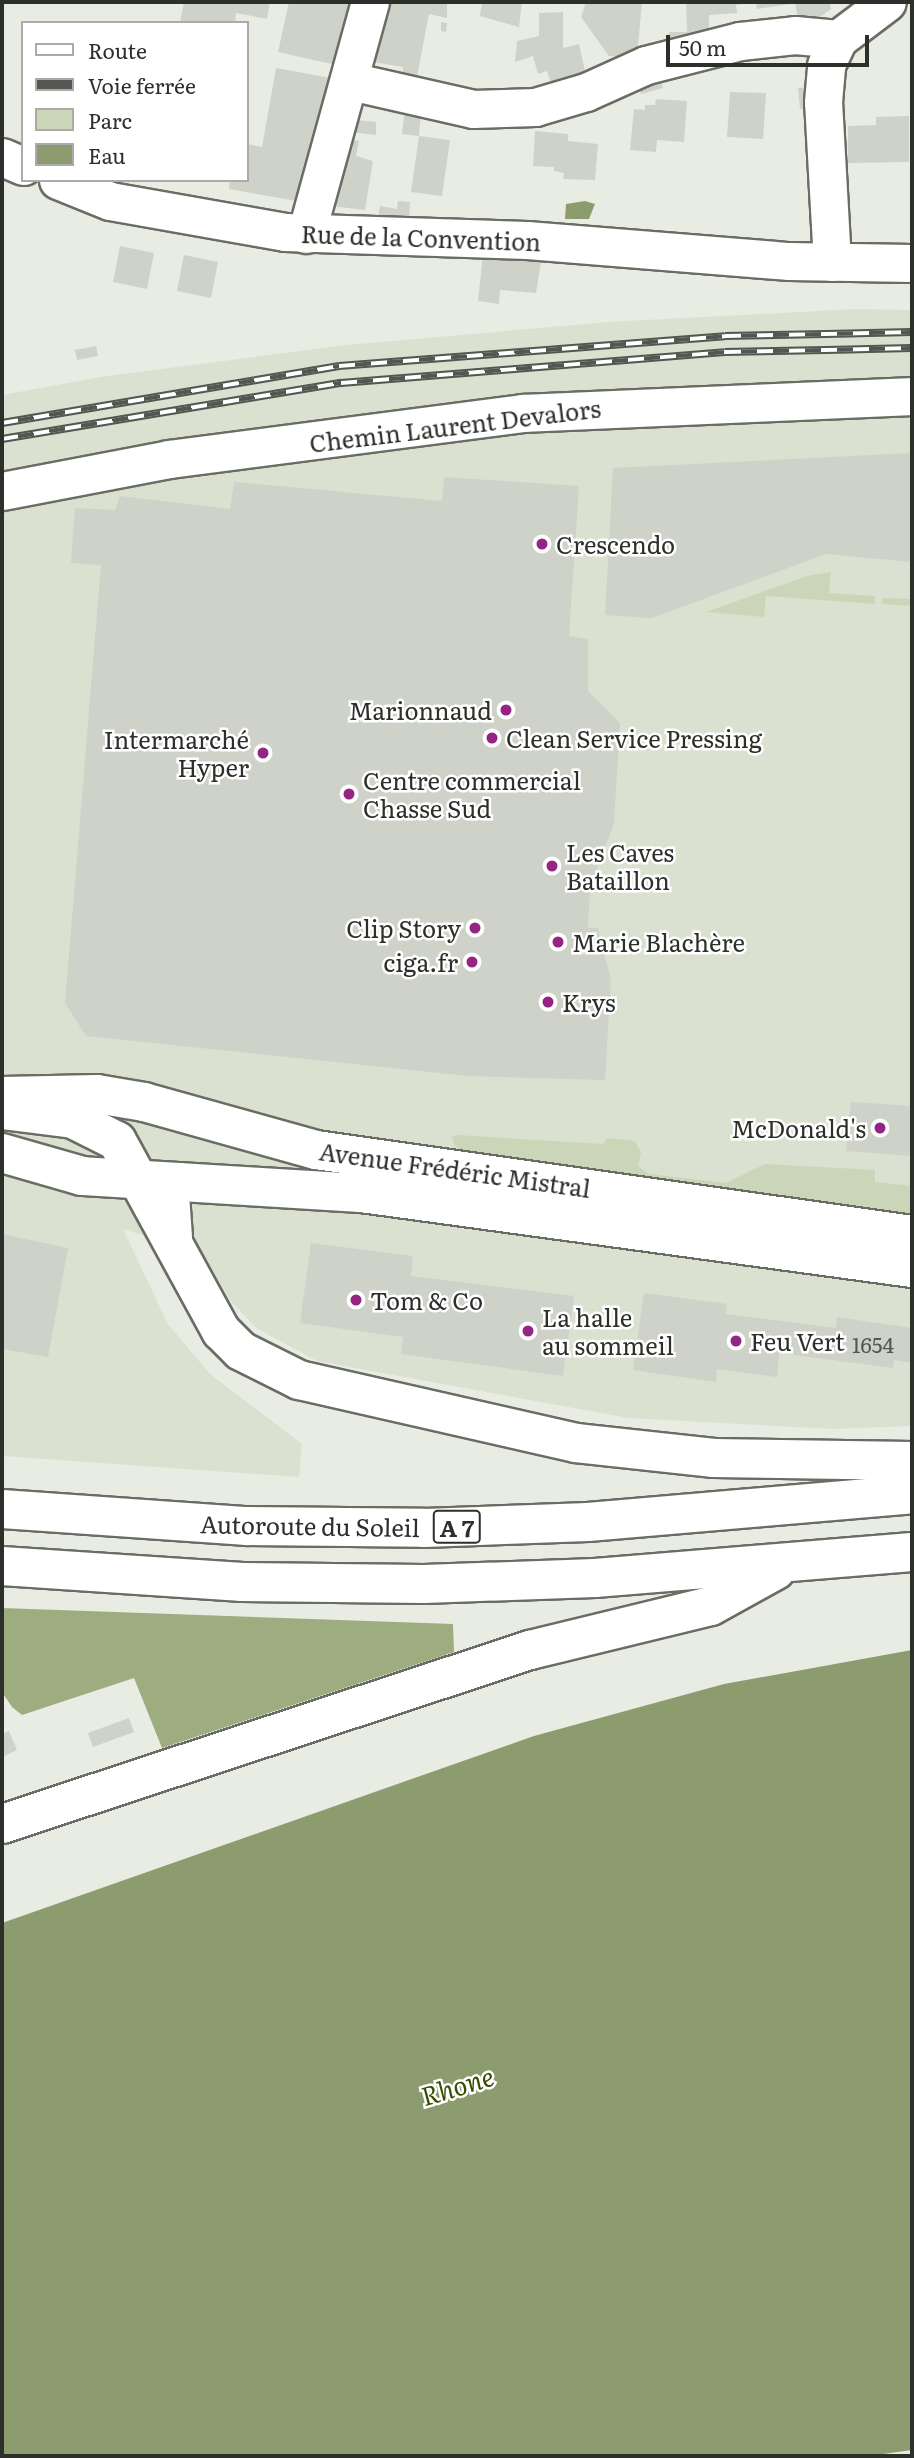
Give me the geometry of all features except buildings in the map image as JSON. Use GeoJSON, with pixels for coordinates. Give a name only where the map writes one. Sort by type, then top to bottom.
{"type":"FeatureCollection","features":[{"type":"Feature","properties":{"kind":"main road","name":"Avenue Frédéric Mistral"},"geometry":{"type":"LineString","coordinates":[[2,1096],[97,1094],[144,1102],[316,1150],[912,1235]]}},
{"type":"Feature","properties":{"kind":"main road"},"geometry":{"type":"LineString","coordinates":[[2,1110],[73,1119],[117,1141],[161,1182],[174,1246],[200,1298],[242,1351],[278,1371],[337,1392],[512,1432],[615,1448],[714,1458],[912,1461]]}},
{"type":"Feature","properties":{"kind":"main road"},"geometry":{"type":"LineString","coordinates":[[73,1119],[91,1138],[92,1167],[82,1176]]}},
{"type":"Feature","properties":{"kind":"main road","name":"Avenue Frédéric Mistral"},"geometry":{"type":"LineString","coordinates":[[2,1153],[82,1176],[361,1193],[912,1268]]}},
{"type":"Feature","properties":{"kind":"main road","name":"Autoroute du Soleil"},"geometry":{"type":"LineString","coordinates":[[2,1509],[247,1526],[424,1528],[588,1522],[912,1494]]}},
{"type":"Feature","properties":{"kind":"main road","name":"A 7"},"geometry":{"type":"LineString","coordinates":[[2,1566],[242,1582],[424,1584],[789,1563],[912,1552]]}},
{"type":"Feature","properties":{"kind":"main road"},"geometry":{"type":"LineString","coordinates":[[2,1824],[530,1650],[711,1606],[789,1563]]}},
{"type":"Feature","properties":{"kind":"street"},"geometry":{"type":"LineString","coordinates":[[306,233],[370,2]]}},
{"type":"Feature","properties":{"kind":"street"},"geometry":{"type":"LineString","coordinates":[[832,262],[823,102],[827,65],[838,39],[887,2]]}},
{"type":"Feature","properties":{"kind":"street"},"geometry":{"type":"LineString","coordinates":[[350,81],[473,108],[535,107],[586,92],[646,65],[740,41],[795,35],[838,39]]}},
{"type":"Feature","properties":{"kind":"street"},"geometry":{"type":"LineString","coordinates":[[2,157],[21,165]]}},
{"type":"Feature","properties":{"kind":"street","name":"Rue de la Convention"},"geometry":{"type":"LineString","coordinates":[[63,182],[110,201],[306,233],[527,240],[789,261],[912,263]]}},
{"type":"Feature","properties":{"kind":"street","name":"Chemin Laurent Devalors"},"geometry":{"type":"LineString","coordinates":[[2,491],[169,459],[523,413],[912,396]]}},
{"type":"Feature","properties":{"kind":"shaded area"},"geometry":{"type":"Polygon","coordinates":[[[855,309],[912,310],[912,1426],[834,1429],[628,1418],[317,1361],[256,1328],[230,1300],[204,1255],[123,1229],[168,1324],[210,1374],[302,1444],[299,1477],[2,1456],[2,395],[107,376],[347,345],[608,322],[855,309]]]}},
{"type":"Feature","properties":{"kind":"shaded area"},"geometry":{"type":"Polygon","coordinates":[[[2,1608],[453,1624],[454,1652],[162,1748],[134,1678],[22,1715],[12,1707],[2,1692],[2,1608]]]}},
{"type":"Feature","properties":{"kind":"green space"},"geometry":{"type":"Polygon","coordinates":[[[831,572],[829,593],[875,596],[875,604],[766,596],[764,617],[706,612],[807,576],[831,572]]]}},
{"type":"Feature","properties":{"kind":"green space"},"geometry":{"type":"Polygon","coordinates":[[[883,598],[912,599],[912,606],[882,604],[883,598]]]}},
{"type":"Feature","properties":{"kind":"green space"},"geometry":{"type":"Polygon","coordinates":[[[457,1135],[603,1144],[607,1138],[635,1141],[641,1153],[638,1166],[649,1174],[726,1183],[765,1164],[875,1170],[875,1182],[912,1186],[912,1218],[465,1157],[454,1144],[452,1137],[457,1135]]]}},
{"type":"Feature","properties":{"kind":"water"},"geometry":{"type":"Polygon","coordinates":[[[585,201],[595,204],[589,219],[565,219],[566,204],[585,201]]]}},
{"type":"Feature","properties":{"kind":"water","name":"Rhone"},"geometry":{"type":"Polygon","coordinates":[[[912,1650],[912,2450],[869,2456],[2,2456],[2,1923],[534,1736],[724,1684],[912,1650]]]}},
{"type":"Feature","properties":{"kind":"railway"},"geometry":{"type":"LineString","coordinates":[[2,423],[339,366],[725,336],[912,332]]}},
{"type":"Feature","properties":{"kind":"railway"},"geometry":{"type":"LineString","coordinates":[[2,439],[341,383],[725,352],[912,348]]}},
{"type":"Feature","properties":{"kind":"place","name":"Crescendo"},"geometry":{"type":"Point","coordinates":[542,544]}},
{"type":"Feature","properties":{"kind":"place","name":"Marionnaud"},"geometry":{"type":"Point","coordinates":[506,710]}},
{"type":"Feature","properties":{"kind":"place","name":"Clean Service Pressing"},"geometry":{"type":"Point","coordinates":[492,738]}},
{"type":"Feature","properties":{"kind":"place","name":"Intermarché Hyper"},"geometry":{"type":"Point","coordinates":[263,753]}},
{"type":"Feature","properties":{"kind":"place","name":"Centre commercial Chasse Sud"},"geometry":{"type":"Point","coordinates":[349,794]}},
{"type":"Feature","properties":{"kind":"place","name":"Les Caves Bataillon"},"geometry":{"type":"Point","coordinates":[552,866]}},
{"type":"Feature","properties":{"kind":"place","name":"Clip Story"},"geometry":{"type":"Point","coordinates":[475,928]}},
{"type":"Feature","properties":{"kind":"place","name":"Marie Blachère"},"geometry":{"type":"Point","coordinates":[558,942]}},
{"type":"Feature","properties":{"kind":"place","name":"ciga.fr"},"geometry":{"type":"Point","coordinates":[472,962]}},
{"type":"Feature","properties":{"kind":"place","name":"Krys"},"geometry":{"type":"Point","coordinates":[548,1002]}},
{"type":"Feature","properties":{"kind":"place","name":"McDonald's"},"geometry":{"type":"Point","coordinates":[880,1128]}},
{"type":"Feature","properties":{"kind":"place","name":"Tom & Co"},"geometry":{"type":"Point","coordinates":[356,1300]}},
{"type":"Feature","properties":{"kind":"place","name":"La halle au sommeil"},"geometry":{"type":"Point","coordinates":[528,1331]}},
{"type":"Feature","properties":{"kind":"place","name":"Feu Vert"},"geometry":{"type":"Point","coordinates":[736,1341]}}]}
